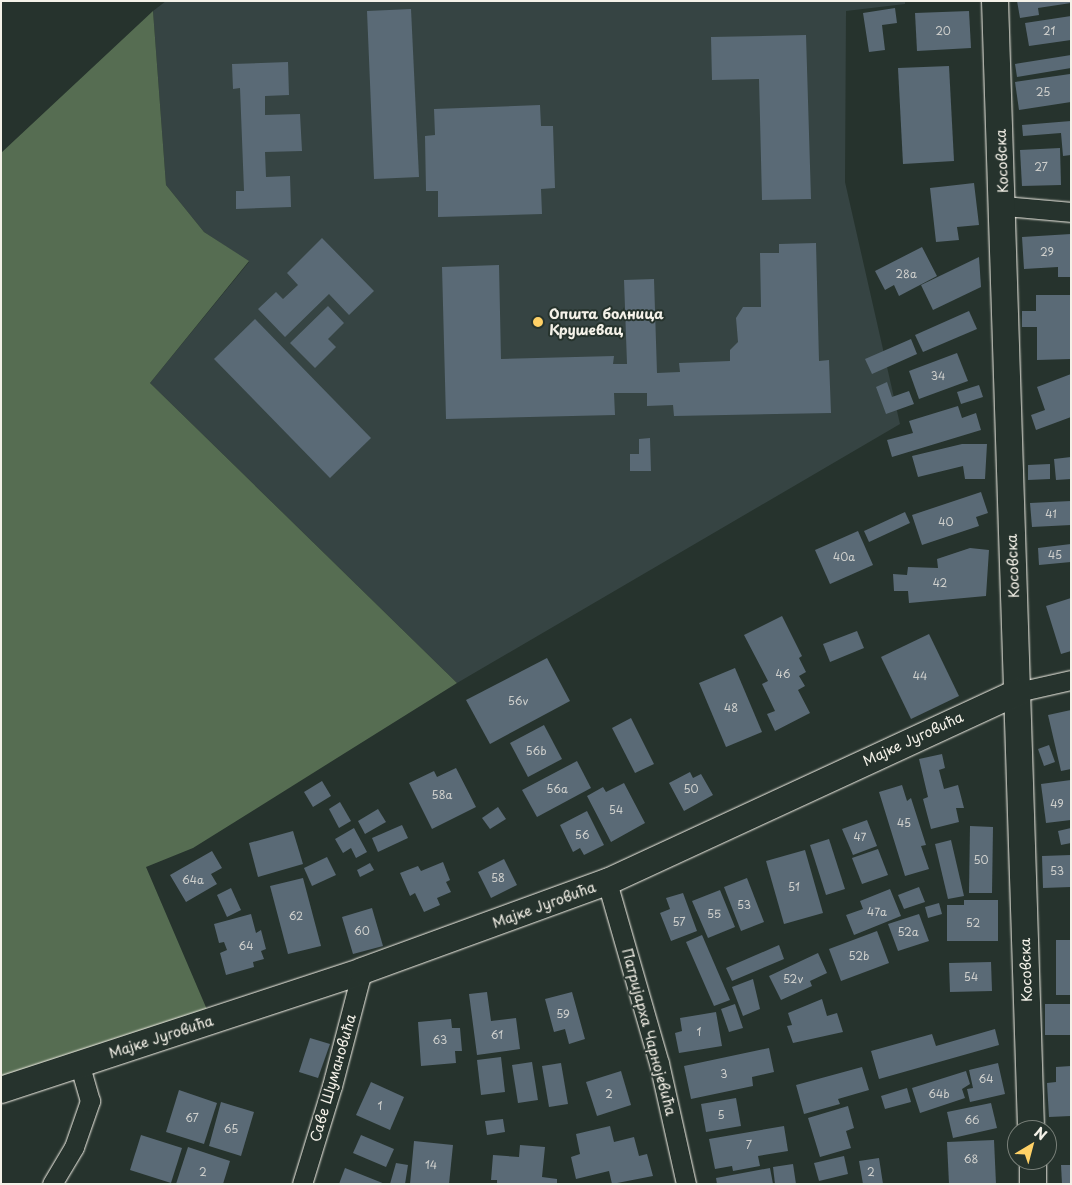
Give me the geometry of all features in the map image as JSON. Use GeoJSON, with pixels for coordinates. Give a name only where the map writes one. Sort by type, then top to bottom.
{"type":"FeatureCollection","features":[{"type":"Feature","properties":{"kind":"street","name":"Косовска"},"geometry":{"type":"LineString","coordinates":[[995,1],[1004,206],[1032,1120]]}},
{"type":"Feature","properties":{"kind":"street"},"geometry":{"type":"LineString","coordinates":[[1004,206],[1071,212]]}},
{"type":"Feature","properties":{"kind":"street","name":"Мајке Југовића"},"geometry":{"type":"LineString","coordinates":[[1,1090],[362,971],[607,882],[1018,692],[1071,680]]}},
{"type":"Feature","properties":{"kind":"street","name":"Патријарха Чарнојевића"},"geometry":{"type":"LineString","coordinates":[[607,882],[659,1063],[686,1184]]}},
{"type":"Feature","properties":{"kind":"street","name":"Саве Шумановића"},"geometry":{"type":"LineString","coordinates":[[302,1184],[332,1086],[362,971]]}},
{"type":"Feature","properties":{"kind":"street"},"geometry":{"type":"LineString","coordinates":[[52,1184],[74,1148],[90,1102],[79,1063]]}},
{"type":"Feature","properties":{"kind":"street"},"geometry":{"type":"LineString","coordinates":[[1032,1170],[1033,1184]]}},
{"type":"Feature","properties":{"kind":"shaded area","name":"Општа болница Крушевац"},"geometry":{"type":"Polygon","coordinates":[[[166,1],[905,1],[905,4],[846,11],[845,182],[900,424],[457,683],[150,383],[249,262],[204,232],[166,185],[153,11],[166,1]]]}},
{"type":"Feature","properties":{"kind":"green space"},"geometry":{"type":"Polygon","coordinates":[[[153,11],[166,185],[204,232],[249,261],[150,383],[457,683],[193,848],[146,867],[211,1019],[1,1090],[1,153],[153,11]]]}},
{"type":"Feature","properties":{"kind":"building"},"geometry":{"type":"Polygon","coordinates":[[[1017,1],[1071,1],[1071,3],[1038,8],[1039,15],[1020,18],[1017,1]]]}},
{"type":"Feature","properties":{"kind":"building"},"geometry":{"type":"Polygon","coordinates":[[[895,8],[897,23],[882,25],[885,50],[869,52],[863,13],[895,8]]]}},
{"type":"Feature","properties":{"kind":"building"},"geometry":{"type":"Polygon","coordinates":[[[411,9],[419,177],[374,179],[367,11],[411,9]]]}},
{"type":"Feature","properties":{"kind":"building"},"geometry":{"type":"Polygon","coordinates":[[[969,11],[971,48],[917,51],[915,13],[969,11]]]}},
{"type":"Feature","properties":{"kind":"building"},"geometry":{"type":"Polygon","coordinates":[[[1071,16],[1071,40],[1029,46],[1025,23],[1071,16]]]}},
{"type":"Feature","properties":{"kind":"building"},"geometry":{"type":"Polygon","coordinates":[[[806,35],[811,199],[762,200],[759,79],[712,80],[711,37],[806,35]]]}},
{"type":"Feature","properties":{"kind":"building"},"geometry":{"type":"Polygon","coordinates":[[[1071,55],[1071,68],[1017,77],[1015,64],[1071,55]]]}},
{"type":"Feature","properties":{"kind":"building"},"geometry":{"type":"Polygon","coordinates":[[[288,62],[289,95],[265,96],[265,115],[300,114],[302,151],[265,152],[266,177],[290,176],[291,207],[236,209],[236,191],[244,191],[240,88],[233,89],[232,64],[288,62]]]}},
{"type":"Feature","properties":{"kind":"building"},"geometry":{"type":"Polygon","coordinates":[[[949,66],[954,161],[903,164],[898,68],[949,66]]]}},
{"type":"Feature","properties":{"kind":"building"},"geometry":{"type":"Polygon","coordinates":[[[1070,74],[1071,102],[1019,110],[1015,82],[1070,74]]]}},
{"type":"Feature","properties":{"kind":"building"},"geometry":{"type":"Polygon","coordinates":[[[540,105],[541,126],[553,126],[555,188],[541,189],[542,214],[438,217],[438,191],[426,191],[425,136],[435,135],[434,109],[540,105]]]}},
{"type":"Feature","properties":{"kind":"building"},"geometry":{"type":"Polygon","coordinates":[[[1071,121],[1071,155],[1063,156],[1061,133],[1023,136],[1022,125],[1071,121]]]}},
{"type":"Feature","properties":{"kind":"building"},"geometry":{"type":"Polygon","coordinates":[[[1060,148],[1061,185],[1022,186],[1020,150],[1060,148]]]}},
{"type":"Feature","properties":{"kind":"building"},"geometry":{"type":"Polygon","coordinates":[[[974,183],[979,225],[957,227],[959,240],[936,242],[930,188],[974,183]]]}},
{"type":"Feature","properties":{"kind":"building"},"geometry":{"type":"Polygon","coordinates":[[[1071,234],[1071,277],[1058,277],[1058,267],[1024,269],[1022,237],[1071,234]]]}},
{"type":"Feature","properties":{"kind":"building"},"geometry":{"type":"Polygon","coordinates":[[[322,238],[374,291],[349,315],[329,294],[285,337],[258,309],[276,292],[283,299],[298,285],[287,273],[322,238]]]}},
{"type":"Feature","properties":{"kind":"building"},"geometry":{"type":"Polygon","coordinates":[[[816,243],[819,361],[829,360],[831,413],[674,416],[673,405],[647,406],[647,393],[614,393],[615,415],[446,419],[442,267],[499,265],[501,359],[614,356],[613,364],[627,364],[624,280],[654,279],[657,373],[680,372],[679,363],[730,361],[730,350],[738,342],[736,318],[743,307],[761,307],[760,253],[779,253],[779,244],[816,243]]]}},
{"type":"Feature","properties":{"kind":"building"},"geometry":{"type":"Polygon","coordinates":[[[922,247],[937,276],[899,296],[894,285],[885,290],[875,271],[922,247]]]}},
{"type":"Feature","properties":{"kind":"building"},"geometry":{"type":"Polygon","coordinates":[[[979,257],[981,287],[933,310],[921,285],[979,257]]]}},
{"type":"Feature","properties":{"kind":"building"},"geometry":{"type":"Polygon","coordinates":[[[1036,295],[1071,295],[1071,359],[1037,360],[1037,327],[1022,327],[1022,311],[1036,311],[1036,295]]]}},
{"type":"Feature","properties":{"kind":"building"},"geometry":{"type":"Polygon","coordinates":[[[328,306],[344,323],[328,339],[336,347],[315,368],[290,343],[328,306]]]}},
{"type":"Feature","properties":{"kind":"building"},"geometry":{"type":"Polygon","coordinates":[[[969,311],[977,329],[923,352],[915,335],[969,311]]]}},
{"type":"Feature","properties":{"kind":"building"},"geometry":{"type":"Polygon","coordinates":[[[255,319],[371,438],[330,478],[214,359],[255,319]]]}},
{"type":"Feature","properties":{"kind":"building"},"geometry":{"type":"Polygon","coordinates":[[[911,339],[917,354],[872,374],[865,359],[911,339]]]}},
{"type":"Feature","properties":{"kind":"building"},"geometry":{"type":"Polygon","coordinates":[[[957,353],[968,381],[919,399],[909,371],[957,353]]]}},
{"type":"Feature","properties":{"kind":"building"},"geometry":{"type":"Polygon","coordinates":[[[1071,374],[1071,417],[1036,430],[1031,415],[1045,410],[1037,387],[1071,374]]]}},
{"type":"Feature","properties":{"kind":"building"},"geometry":{"type":"Polygon","coordinates":[[[887,382],[892,397],[909,391],[914,404],[886,414],[876,387],[887,382]]]}},
{"type":"Feature","properties":{"kind":"building"},"geometry":{"type":"Polygon","coordinates":[[[979,385],[983,397],[961,404],[957,392],[979,385]]]}},
{"type":"Feature","properties":{"kind":"building"},"geometry":{"type":"Polygon","coordinates":[[[958,406],[962,418],[976,413],[981,430],[892,457],[887,440],[913,433],[909,421],[958,406]]]}},
{"type":"Feature","properties":{"kind":"building"},"geometry":{"type":"Polygon","coordinates":[[[650,438],[651,471],[630,471],[630,454],[639,454],[639,439],[650,438]]]}},
{"type":"Feature","properties":{"kind":"building"},"geometry":{"type":"Polygon","coordinates":[[[962,444],[987,444],[985,479],[965,479],[963,466],[918,477],[912,456],[962,444]]]}},
{"type":"Feature","properties":{"kind":"building"},"geometry":{"type":"Polygon","coordinates":[[[1071,457],[1071,479],[1056,480],[1054,459],[1071,457]]]}},
{"type":"Feature","properties":{"kind":"building"},"geometry":{"type":"Polygon","coordinates":[[[1050,464],[1050,479],[1028,480],[1028,465],[1050,464]]]}},
{"type":"Feature","properties":{"kind":"building"},"geometry":{"type":"Polygon","coordinates":[[[981,492],[988,513],[976,517],[979,526],[922,545],[912,515],[981,492]]]}},
{"type":"Feature","properties":{"kind":"building"},"geometry":{"type":"Polygon","coordinates":[[[1071,501],[1071,525],[1032,527],[1030,503],[1071,501]]]}},
{"type":"Feature","properties":{"kind":"building"},"geometry":{"type":"Polygon","coordinates":[[[905,512],[910,523],[869,542],[864,531],[905,512]]]}},
{"type":"Feature","properties":{"kind":"building"},"geometry":{"type":"Polygon","coordinates":[[[858,531],[873,565],[830,584],[815,550],[858,531]]]}},
{"type":"Feature","properties":{"kind":"building"},"geometry":{"type":"Polygon","coordinates":[[[1071,544],[1071,562],[1039,565],[1038,548],[1071,544]]]}},
{"type":"Feature","properties":{"kind":"building"},"geometry":{"type":"Polygon","coordinates":[[[970,548],[989,550],[986,596],[909,603],[908,591],[894,591],[893,574],[907,575],[908,567],[938,568],[937,559],[970,548]]]}},
{"type":"Feature","properties":{"kind":"building"},"geometry":{"type":"Polygon","coordinates":[[[1071,598],[1071,651],[1061,654],[1046,606],[1071,598]]]}},
{"type":"Feature","properties":{"kind":"building"},"geometry":{"type":"Polygon","coordinates":[[[782,616],[802,656],[799,658],[806,672],[799,676],[805,686],[798,690],[810,713],[775,731],[767,714],[775,711],[762,684],[768,681],[744,635],[782,616]]]}},
{"type":"Feature","properties":{"kind":"building"},"geometry":{"type":"Polygon","coordinates":[[[857,631],[864,648],[830,662],[823,644],[857,631]]]}},
{"type":"Feature","properties":{"kind":"building"},"geometry":{"type":"Polygon","coordinates":[[[929,634],[959,696],[911,719],[881,657],[929,634]]]}},
{"type":"Feature","properties":{"kind":"building"},"geometry":{"type":"Polygon","coordinates":[[[547,658],[570,701],[490,744],[466,700],[547,658]]]}},
{"type":"Feature","properties":{"kind":"building"},"geometry":{"type":"Polygon","coordinates":[[[735,668],[762,732],[726,747],[699,683],[735,668]]]}},
{"type":"Feature","properties":{"kind":"building"},"geometry":{"type":"Polygon","coordinates":[[[1071,710],[1071,769],[1061,771],[1048,715],[1071,710]]]}},
{"type":"Feature","properties":{"kind":"building"},"geometry":{"type":"Polygon","coordinates":[[[631,718],[654,764],[635,773],[612,728],[631,718]]]}},
{"type":"Feature","properties":{"kind":"building"},"geometry":{"type":"Polygon","coordinates":[[[544,725],[562,759],[528,777],[510,743],[544,725]]]}},
{"type":"Feature","properties":{"kind":"building"},"geometry":{"type":"Polygon","coordinates":[[[1049,745],[1055,762],[1044,766],[1038,749],[1049,745]]]}},
{"type":"Feature","properties":{"kind":"building"},"geometry":{"type":"Polygon","coordinates":[[[942,754],[945,768],[939,770],[944,789],[958,785],[964,808],[956,808],[959,822],[931,829],[923,799],[928,797],[919,759],[942,754]]]}},
{"type":"Feature","properties":{"kind":"building"},"geometry":{"type":"Polygon","coordinates":[[[577,761],[591,788],[537,817],[522,790],[577,761]]]}},
{"type":"Feature","properties":{"kind":"building"},"geometry":{"type":"Polygon","coordinates":[[[456,768],[476,807],[432,829],[409,783],[434,771],[437,777],[456,768]]]}},
{"type":"Feature","properties":{"kind":"building"},"geometry":{"type":"Polygon","coordinates":[[[690,772],[693,778],[701,774],[713,795],[684,811],[669,783],[690,772]]]}},
{"type":"Feature","properties":{"kind":"building"},"geometry":{"type":"Polygon","coordinates":[[[1071,780],[1071,820],[1046,823],[1041,784],[1071,780]]]}},
{"type":"Feature","properties":{"kind":"building"},"geometry":{"type":"Polygon","coordinates":[[[322,781],[331,796],[313,807],[304,792],[322,781]]]}},
{"type":"Feature","properties":{"kind":"building"},"geometry":{"type":"Polygon","coordinates":[[[624,783],[645,823],[611,842],[587,796],[603,787],[606,792],[624,783]]]}},
{"type":"Feature","properties":{"kind":"building"},"geometry":{"type":"Polygon","coordinates":[[[902,785],[907,801],[911,798],[926,845],[921,846],[929,869],[905,876],[879,792],[902,785]]]}},
{"type":"Feature","properties":{"kind":"building"},"geometry":{"type":"Polygon","coordinates":[[[340,802],[351,821],[339,828],[329,809],[340,802]]]}},
{"type":"Feature","properties":{"kind":"building"},"geometry":{"type":"Polygon","coordinates":[[[498,807],[506,819],[490,829],[482,818],[498,807]]]}},
{"type":"Feature","properties":{"kind":"building"},"geometry":{"type":"Polygon","coordinates":[[[378,809],[386,822],[365,834],[358,821],[378,809]]]}},
{"type":"Feature","properties":{"kind":"building"},"geometry":{"type":"Polygon","coordinates":[[[587,811],[604,845],[584,855],[580,848],[573,852],[560,825],[587,811]]]}},
{"type":"Feature","properties":{"kind":"building"},"geometry":{"type":"Polygon","coordinates":[[[867,820],[877,846],[853,855],[842,829],[867,820]]]}},
{"type":"Feature","properties":{"kind":"building"},"geometry":{"type":"Polygon","coordinates":[[[402,825],[408,838],[378,852],[372,838],[402,825]]]}},
{"type":"Feature","properties":{"kind":"building"},"geometry":{"type":"Polygon","coordinates":[[[970,826],[993,827],[992,893],[969,893],[970,826]]]}},
{"type":"Feature","properties":{"kind":"building"},"geometry":{"type":"Polygon","coordinates":[[[354,828],[367,852],[356,858],[351,848],[343,853],[335,839],[354,828]]]}},
{"type":"Feature","properties":{"kind":"building"},"geometry":{"type":"Polygon","coordinates":[[[1071,828],[1071,843],[1061,845],[1058,831],[1071,828]]]}},
{"type":"Feature","properties":{"kind":"building"},"geometry":{"type":"Polygon","coordinates":[[[293,831],[303,864],[258,877],[249,843],[293,831]]]}},
{"type":"Feature","properties":{"kind":"building"},"geometry":{"type":"Polygon","coordinates":[[[829,839],[845,889],[826,895],[810,845],[829,839]]]}},
{"type":"Feature","properties":{"kind":"building"},"geometry":{"type":"Polygon","coordinates":[[[951,840],[964,896],[948,899],[935,844],[951,840]]]}},
{"type":"Feature","properties":{"kind":"building"},"geometry":{"type":"Polygon","coordinates":[[[878,849],[888,875],[862,884],[852,858],[878,849]]]}},
{"type":"Feature","properties":{"kind":"building"},"geometry":{"type":"Polygon","coordinates":[[[805,850],[823,913],[784,924],[766,861],[805,850]]]}},
{"type":"Feature","properties":{"kind":"building"},"geometry":{"type":"Polygon","coordinates":[[[212,851],[222,868],[211,874],[217,884],[186,902],[170,875],[212,851]]]}},
{"type":"Feature","properties":{"kind":"building"},"geometry":{"type":"Polygon","coordinates":[[[1071,855],[1071,887],[1043,888],[1042,856],[1071,855]]]}},
{"type":"Feature","properties":{"kind":"building"},"geometry":{"type":"Polygon","coordinates":[[[327,857],[336,875],[312,886],[304,868],[327,857]]]}},
{"type":"Feature","properties":{"kind":"building"},"geometry":{"type":"Polygon","coordinates":[[[504,859],[517,885],[491,898],[478,872],[504,859]]]}},
{"type":"Feature","properties":{"kind":"building"},"geometry":{"type":"Polygon","coordinates":[[[443,862],[450,880],[446,882],[451,892],[437,898],[440,905],[424,912],[415,893],[410,896],[400,873],[418,866],[421,871],[443,862]]]}},
{"type":"Feature","properties":{"kind":"building"},"geometry":{"type":"Polygon","coordinates":[[[370,863],[374,870],[360,877],[357,870],[370,863]]]}},
{"type":"Feature","properties":{"kind":"building"},"geometry":{"type":"Polygon","coordinates":[[[303,878],[321,946],[288,954],[270,886],[303,878]]]}},
{"type":"Feature","properties":{"kind":"building"},"geometry":{"type":"Polygon","coordinates":[[[747,878],[764,922],[741,931],[724,887],[747,878]]]}},
{"type":"Feature","properties":{"kind":"building"},"geometry":{"type":"Polygon","coordinates":[[[919,887],[925,902],[904,909],[898,895],[919,887]]]}},
{"type":"Feature","properties":{"kind":"building"},"geometry":{"type":"Polygon","coordinates":[[[231,888],[241,910],[227,917],[217,895],[231,888]]]}},
{"type":"Feature","properties":{"kind":"building"},"geometry":{"type":"Polygon","coordinates":[[[890,889],[901,916],[854,935],[846,915],[863,909],[860,901],[890,889]]]}},
{"type":"Feature","properties":{"kind":"building"},"geometry":{"type":"Polygon","coordinates":[[[720,890],[735,927],[708,938],[692,901],[720,890]]]}},
{"type":"Feature","properties":{"kind":"building"},"geometry":{"type":"Polygon","coordinates":[[[683,893],[697,931],[671,941],[660,913],[670,909],[666,898],[683,893]]]}},
{"type":"Feature","properties":{"kind":"building"},"geometry":{"type":"Polygon","coordinates":[[[964,900],[998,900],[998,941],[947,941],[947,905],[964,905],[964,900]]]}},
{"type":"Feature","properties":{"kind":"building"},"geometry":{"type":"Polygon","coordinates":[[[939,903],[942,914],[928,918],[925,907],[939,903]]]}},
{"type":"Feature","properties":{"kind":"building"},"geometry":{"type":"Polygon","coordinates":[[[372,908],[383,946],[353,954],[342,917],[372,908]]]}},
{"type":"Feature","properties":{"kind":"building"},"geometry":{"type":"Polygon","coordinates":[[[251,914],[256,933],[261,930],[266,949],[261,951],[264,959],[253,962],[254,967],[226,975],[220,953],[227,950],[224,942],[219,943],[214,924],[251,914]]]}},
{"type":"Feature","properties":{"kind":"building"},"geometry":{"type":"Polygon","coordinates":[[[919,914],[929,941],[898,951],[888,924],[919,914]]]}},
{"type":"Feature","properties":{"kind":"building"},"geometry":{"type":"Polygon","coordinates":[[[877,931],[889,963],[841,981],[829,949],[877,931]]]}},
{"type":"Feature","properties":{"kind":"building"},"geometry":{"type":"Polygon","coordinates":[[[702,935],[730,1000],[714,1006],[686,942],[702,935]]]}},
{"type":"Feature","properties":{"kind":"building"},"geometry":{"type":"Polygon","coordinates":[[[1056,940],[1071,940],[1071,995],[1056,995],[1056,940]]]}},
{"type":"Feature","properties":{"kind":"building"},"geometry":{"type":"Polygon","coordinates":[[[779,945],[784,959],[732,981],[726,968],[779,945]]]}},
{"type":"Feature","properties":{"kind":"building"},"geometry":{"type":"Polygon","coordinates":[[[818,953],[827,973],[810,981],[812,986],[781,1000],[769,976],[818,953]]]}},
{"type":"Feature","properties":{"kind":"building"},"geometry":{"type":"Polygon","coordinates":[[[991,962],[992,991],[950,992],[949,963],[991,962]]]}},
{"type":"Feature","properties":{"kind":"building"},"geometry":{"type":"Polygon","coordinates":[[[753,979],[760,1009],[743,1016],[732,987],[753,979]]]}},
{"type":"Feature","properties":{"kind":"building"},"geometry":{"type":"Polygon","coordinates":[[[487,992],[491,1021],[516,1018],[520,1049],[477,1055],[469,994],[487,992]]]}},
{"type":"Feature","properties":{"kind":"building"},"geometry":{"type":"Polygon","coordinates":[[[572,992],[585,1039],[569,1044],[565,1029],[554,1032],[545,999],[572,992]]]}},
{"type":"Feature","properties":{"kind":"building"},"geometry":{"type":"Polygon","coordinates":[[[822,999],[827,1016],[837,1013],[843,1032],[793,1043],[787,1026],[792,1025],[788,1013],[822,999]]]}},
{"type":"Feature","properties":{"kind":"building"},"geometry":{"type":"Polygon","coordinates":[[[735,1004],[743,1028],[729,1032],[721,1009],[735,1004]]]}},
{"type":"Feature","properties":{"kind":"building"},"geometry":{"type":"Polygon","coordinates":[[[1045,1004],[1071,1004],[1071,1035],[1045,1035],[1045,1004]]]}},
{"type":"Feature","properties":{"kind":"building"},"geometry":{"type":"Polygon","coordinates":[[[716,1012],[722,1046],[679,1053],[675,1033],[682,1031],[680,1018],[716,1012]]]}},
{"type":"Feature","properties":{"kind":"building"},"geometry":{"type":"Polygon","coordinates":[[[451,1019],[452,1028],[460,1028],[462,1051],[455,1051],[456,1063],[421,1066],[418,1022],[451,1019]]]}},
{"type":"Feature","properties":{"kind":"building"},"geometry":{"type":"Polygon","coordinates":[[[995,1029],[999,1045],[879,1079],[871,1051],[932,1034],[936,1046],[995,1029]]]}},
{"type":"Feature","properties":{"kind":"building"},"geometry":{"type":"Polygon","coordinates":[[[310,1038],[330,1044],[318,1078],[299,1072],[310,1038]]]}},
{"type":"Feature","properties":{"kind":"building"},"geometry":{"type":"Polygon","coordinates":[[[769,1048],[774,1072],[752,1077],[753,1086],[691,1099],[684,1066],[769,1048]]]}},
{"type":"Feature","properties":{"kind":"building"},"geometry":{"type":"Polygon","coordinates":[[[501,1057],[505,1092],[481,1095],[477,1060],[501,1057]]]}},
{"type":"Feature","properties":{"kind":"building"},"geometry":{"type":"Polygon","coordinates":[[[532,1062],[538,1100],[518,1103],[512,1065],[532,1062]]]}},
{"type":"Feature","properties":{"kind":"building"},"geometry":{"type":"Polygon","coordinates":[[[561,1063],[568,1104],[549,1107],[542,1066],[561,1063]]]}},
{"type":"Feature","properties":{"kind":"building"},"geometry":{"type":"Polygon","coordinates":[[[998,1063],[1005,1094],[970,1102],[967,1089],[973,1088],[969,1070],[998,1063]]]}},
{"type":"Feature","properties":{"kind":"building"},"geometry":{"type":"Polygon","coordinates":[[[1071,1066],[1071,1116],[1049,1117],[1047,1083],[1056,1082],[1056,1067],[1071,1066]]]}},
{"type":"Feature","properties":{"kind":"building"},"geometry":{"type":"Polygon","coordinates":[[[862,1067],[869,1090],[838,1099],[840,1104],[804,1114],[796,1085],[862,1067]]]}},
{"type":"Feature","properties":{"kind":"building"},"geometry":{"type":"Polygon","coordinates":[[[621,1071],[631,1105],[597,1116],[586,1082],[621,1071]]]}},
{"type":"Feature","properties":{"kind":"building"},"geometry":{"type":"Polygon","coordinates":[[[966,1071],[970,1084],[962,1089],[965,1098],[920,1113],[912,1088],[966,1071]]]}},
{"type":"Feature","properties":{"kind":"building"},"geometry":{"type":"Polygon","coordinates":[[[371,1082],[404,1097],[390,1130],[356,1115],[371,1082]]]}},
{"type":"Feature","properties":{"kind":"building"},"geometry":{"type":"Polygon","coordinates":[[[907,1088],[911,1102],[885,1109],[881,1096],[907,1088]]]}},
{"type":"Feature","properties":{"kind":"building"},"geometry":{"type":"Polygon","coordinates":[[[179,1090],[217,1103],[204,1144],[166,1132],[179,1090]]]}},
{"type":"Feature","properties":{"kind":"building"},"geometry":{"type":"Polygon","coordinates":[[[736,1098],[741,1126],[706,1132],[701,1104],[736,1098]]]}},
{"type":"Feature","properties":{"kind":"building"},"geometry":{"type":"Polygon","coordinates":[[[221,1102],[254,1112],[241,1156],[209,1146],[221,1102]]]}},
{"type":"Feature","properties":{"kind":"building"},"geometry":{"type":"Polygon","coordinates":[[[991,1103],[997,1128],[953,1138],[947,1112],[991,1103]]]}},
{"type":"Feature","properties":{"kind":"building"},"geometry":{"type":"Polygon","coordinates":[[[848,1106],[854,1128],[846,1131],[851,1148],[820,1157],[808,1118],[848,1106]]]}},
{"type":"Feature","properties":{"kind":"building"},"geometry":{"type":"Polygon","coordinates":[[[503,1119],[505,1132],[487,1135],[485,1121],[503,1119]]]}},
{"type":"Feature","properties":{"kind":"building"},"geometry":{"type":"Polygon","coordinates":[[[610,1126],[614,1142],[634,1137],[639,1156],[647,1154],[653,1176],[612,1184],[609,1171],[576,1179],[571,1157],[580,1154],[576,1134],[610,1126]]]}},
{"type":"Feature","properties":{"kind":"building"},"geometry":{"type":"Polygon","coordinates":[[[784,1126],[788,1151],[758,1156],[760,1166],[733,1171],[732,1166],[715,1169],[709,1139],[784,1126]]]}},
{"type":"Feature","properties":{"kind":"building"},"geometry":{"type":"Polygon","coordinates":[[[141,1135],[182,1148],[171,1183],[130,1170],[141,1135]]]}},
{"type":"Feature","properties":{"kind":"building"},"geometry":{"type":"Polygon","coordinates":[[[361,1135],[394,1149],[386,1167],[353,1153],[361,1135]]]}},
{"type":"Feature","properties":{"kind":"building"},"geometry":{"type":"Polygon","coordinates":[[[994,1140],[996,1184],[949,1184],[947,1142],[994,1140]]]}},
{"type":"Feature","properties":{"kind":"building"},"geometry":{"type":"Polygon","coordinates":[[[414,1141],[453,1145],[449,1184],[410,1184],[414,1141]]]}},
{"type":"Feature","properties":{"kind":"building"},"geometry":{"type":"Polygon","coordinates":[[[520,1145],[545,1147],[542,1177],[557,1179],[557,1184],[497,1184],[497,1180],[491,1180],[493,1155],[519,1157],[520,1145]]]}},
{"type":"Feature","properties":{"kind":"building"},"geometry":{"type":"Polygon","coordinates":[[[188,1147],[230,1161],[223,1184],[176,1184],[188,1147]]]}},
{"type":"Feature","properties":{"kind":"building"},"geometry":{"type":"Polygon","coordinates":[[[844,1156],[848,1174],[819,1181],[814,1163],[844,1156]]]}},
{"type":"Feature","properties":{"kind":"building"},"geometry":{"type":"Polygon","coordinates":[[[879,1158],[883,1184],[863,1184],[859,1161],[879,1158]]]}},
{"type":"Feature","properties":{"kind":"building"},"geometry":{"type":"Polygon","coordinates":[[[396,1163],[408,1165],[405,1184],[390,1184],[396,1163]]]}},
{"type":"Feature","properties":{"kind":"building"},"geometry":{"type":"Polygon","coordinates":[[[793,1164],[796,1184],[775,1184],[773,1167],[793,1164]]]}},
{"type":"Feature","properties":{"kind":"building"},"geometry":{"type":"Polygon","coordinates":[[[1061,1165],[1071,1165],[1071,1184],[1062,1184],[1061,1165]]]}},
{"type":"Feature","properties":{"kind":"building"},"geometry":{"type":"Polygon","coordinates":[[[345,1168],[385,1184],[339,1184],[345,1168]]]}},
{"type":"Feature","properties":{"kind":"building"},"geometry":{"type":"Polygon","coordinates":[[[770,1168],[773,1184],[717,1184],[716,1178],[770,1168]]]}},
{"type":"Feature","properties":{"kind":"place","name":"Општа болница Крушевац"},"geometry":{"type":"Point","coordinates":[538,322]}}]}
